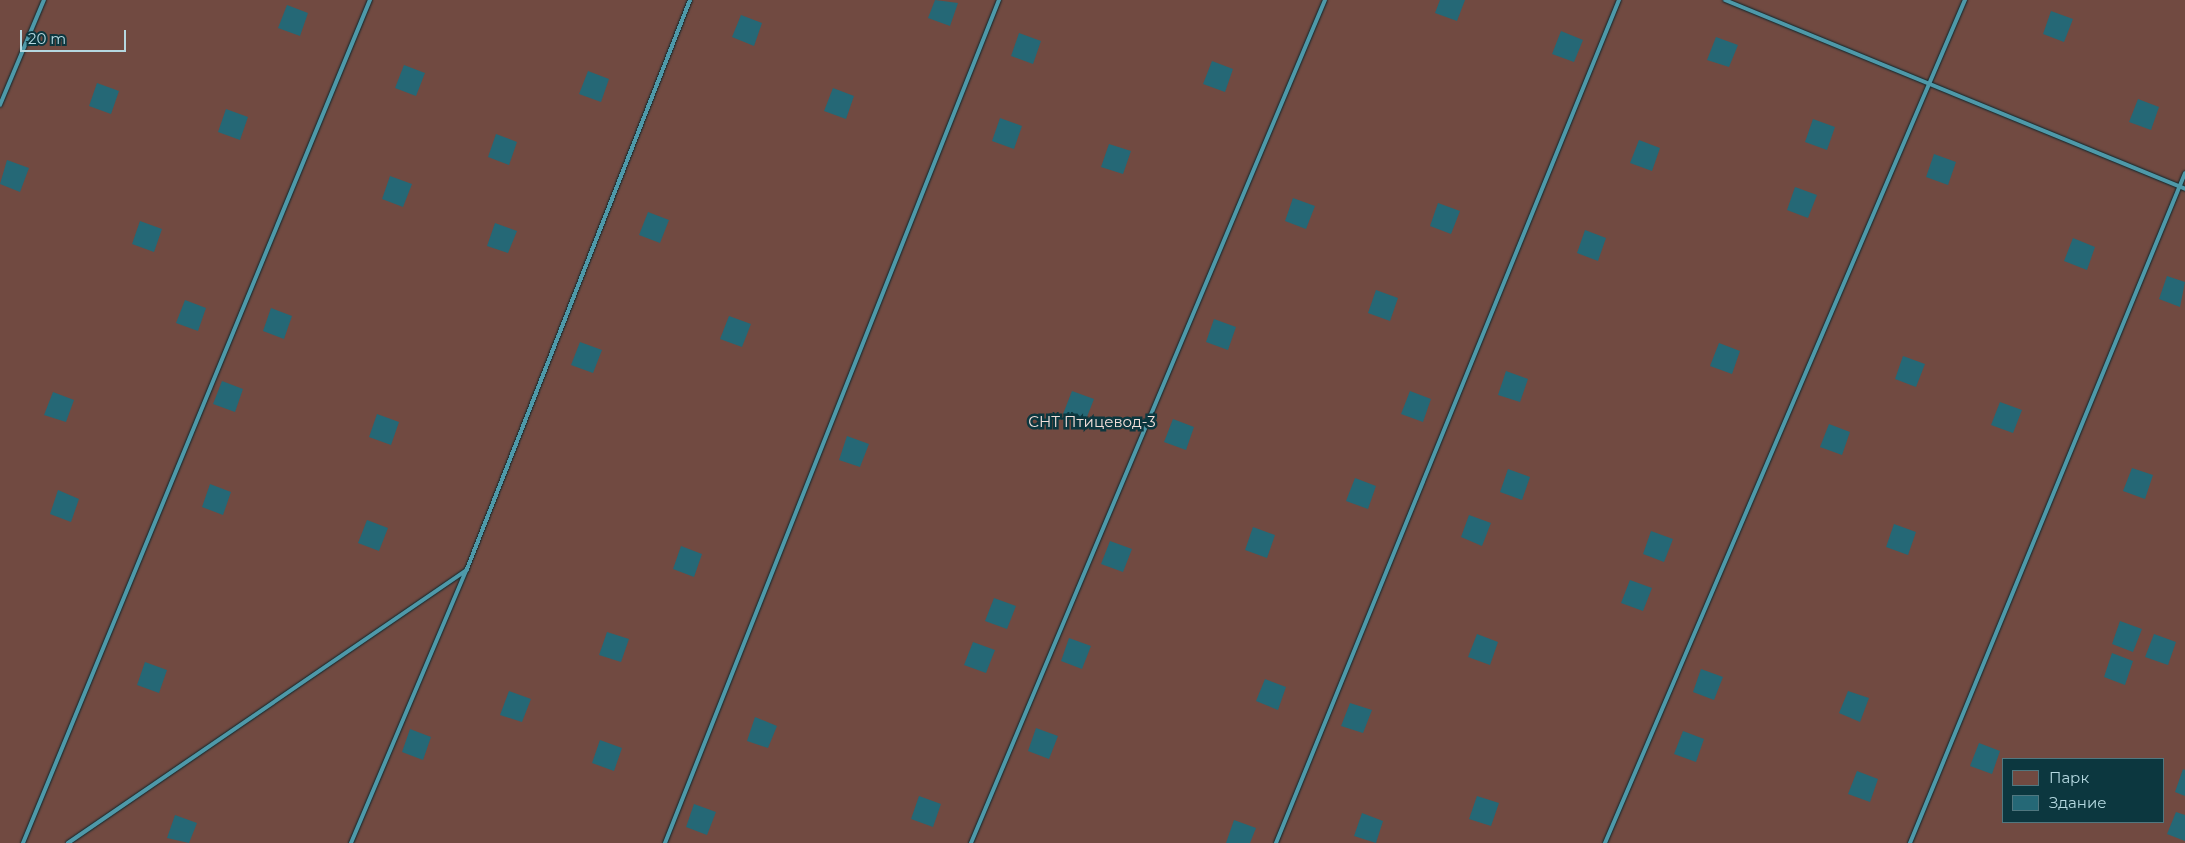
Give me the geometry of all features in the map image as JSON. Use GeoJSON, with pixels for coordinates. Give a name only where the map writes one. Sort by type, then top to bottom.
{"type":"FeatureCollection","features":[{"type":"Feature","properties":{"kind":"lane"},"geometry":{"type":"LineString","coordinates":[[0,105],[44,0]]}},
{"type":"Feature","properties":{"kind":"lane"},"geometry":{"type":"LineString","coordinates":[[23,843],[370,0]]}},
{"type":"Feature","properties":{"kind":"lane"},"geometry":{"type":"LineString","coordinates":[[351,843],[467,569],[690,0]]}},
{"type":"Feature","properties":{"kind":"lane"},"geometry":{"type":"LineString","coordinates":[[665,843],[999,0]]}},
{"type":"Feature","properties":{"kind":"lane"},"geometry":{"type":"LineString","coordinates":[[970,843],[1325,0]]}},
{"type":"Feature","properties":{"kind":"lane"},"geometry":{"type":"LineString","coordinates":[[1276,843],[1619,0]]}},
{"type":"Feature","properties":{"kind":"lane"},"geometry":{"type":"LineString","coordinates":[[1725,0],[1929,86],[2185,189]]}},
{"type":"Feature","properties":{"kind":"lane"},"geometry":{"type":"LineString","coordinates":[[1605,843],[1965,0]]}},
{"type":"Feature","properties":{"kind":"lane"},"geometry":{"type":"LineString","coordinates":[[1910,843],[2185,173]]}},
{"type":"Feature","properties":{"kind":"lane"},"geometry":{"type":"LineString","coordinates":[[68,843],[467,569]]}},
{"type":"Feature","properties":{"kind":"green space","name":"СНТ Птицевод-3"},"geometry":{"type":"Polygon","coordinates":[[[0,0],[2185,0],[2185,843],[0,843],[0,0]]]}},
{"type":"Feature","properties":{"kind":"building"},"geometry":{"type":"Polygon","coordinates":[[[935,0],[958,3],[950,26],[928,18],[935,0]]]}},
{"type":"Feature","properties":{"kind":"building"},"geometry":{"type":"Polygon","coordinates":[[[1440,0],[1465,0],[1457,21],[1435,13],[1440,0]]]}},
{"type":"Feature","properties":{"kind":"building"},"geometry":{"type":"Polygon","coordinates":[[[287,5],[308,13],[300,36],[278,28],[287,5]]]}},
{"type":"Feature","properties":{"kind":"building"},"geometry":{"type":"Polygon","coordinates":[[[2051,11],[2073,19],[2064,42],[2043,34],[2051,11]]]}},
{"type":"Feature","properties":{"kind":"building"},"geometry":{"type":"Polygon","coordinates":[[[741,15],[762,23],[754,46],[732,37],[741,15]]]}},
{"type":"Feature","properties":{"kind":"building"},"geometry":{"type":"Polygon","coordinates":[[[1561,31],[1583,40],[1574,62],[1552,54],[1561,31]]]}},
{"type":"Feature","properties":{"kind":"building"},"geometry":{"type":"Polygon","coordinates":[[[1019,33],[1041,41],[1033,64],[1011,56],[1019,33]]]}},
{"type":"Feature","properties":{"kind":"building"},"geometry":{"type":"Polygon","coordinates":[[[1716,37],[1738,45],[1729,67],[1707,60],[1716,37]]]}},
{"type":"Feature","properties":{"kind":"building"},"geometry":{"type":"Polygon","coordinates":[[[1212,61],[1233,69],[1225,92],[1203,84],[1212,61]]]}},
{"type":"Feature","properties":{"kind":"building"},"geometry":{"type":"Polygon","coordinates":[[[404,65],[425,73],[416,96],[395,88],[404,65]]]}},
{"type":"Feature","properties":{"kind":"building"},"geometry":{"type":"Polygon","coordinates":[[[588,71],[609,79],[601,102],[579,94],[588,71]]]}},
{"type":"Feature","properties":{"kind":"building"},"geometry":{"type":"Polygon","coordinates":[[[97,83],[119,91],[111,114],[89,106],[97,83]]]}},
{"type":"Feature","properties":{"kind":"building"},"geometry":{"type":"Polygon","coordinates":[[[833,88],[854,96],[846,119],[824,111],[833,88]]]}},
{"type":"Feature","properties":{"kind":"building"},"geometry":{"type":"Polygon","coordinates":[[[2138,99],[2159,107],[2151,130],[2129,122],[2138,99]]]}},
{"type":"Feature","properties":{"kind":"building"},"geometry":{"type":"Polygon","coordinates":[[[226,109],[248,117],[240,140],[218,132],[226,109]]]}},
{"type":"Feature","properties":{"kind":"building"},"geometry":{"type":"Polygon","coordinates":[[[1000,118],[1022,126],[1014,149],[992,141],[1000,118]]]}},
{"type":"Feature","properties":{"kind":"building"},"geometry":{"type":"Polygon","coordinates":[[[1813,119],[1835,127],[1827,150],[1805,142],[1813,119]]]}},
{"type":"Feature","properties":{"kind":"building"},"geometry":{"type":"Polygon","coordinates":[[[496,134],[517,142],[509,165],[488,157],[496,134]]]}},
{"type":"Feature","properties":{"kind":"building"},"geometry":{"type":"Polygon","coordinates":[[[1639,140],[1660,148],[1652,171],[1630,163],[1639,140]]]}},
{"type":"Feature","properties":{"kind":"building"},"geometry":{"type":"Polygon","coordinates":[[[1109,144],[1131,151],[1123,174],[1101,167],[1109,144]]]}},
{"type":"Feature","properties":{"kind":"building"},"geometry":{"type":"Polygon","coordinates":[[[1934,154],[1956,162],[1948,185],[1926,177],[1934,154]]]}},
{"type":"Feature","properties":{"kind":"building"},"geometry":{"type":"Polygon","coordinates":[[[7,160],[29,168],[20,192],[0,184],[7,160]]]}},
{"type":"Feature","properties":{"kind":"building"},"geometry":{"type":"Polygon","coordinates":[[[390,176],[412,184],[403,207],[382,199],[390,176]]]}},
{"type":"Feature","properties":{"kind":"building"},"geometry":{"type":"Polygon","coordinates":[[[1795,187],[1817,195],[1808,218],[1787,210],[1795,187]]]}},
{"type":"Feature","properties":{"kind":"building"},"geometry":{"type":"Polygon","coordinates":[[[1293,198],[1315,206],[1306,229],[1285,221],[1293,198]]]}},
{"type":"Feature","properties":{"kind":"building"},"geometry":{"type":"Polygon","coordinates":[[[1438,203],[1460,211],[1451,234],[1430,226],[1438,203]]]}},
{"type":"Feature","properties":{"kind":"building"},"geometry":{"type":"Polygon","coordinates":[[[648,212],[669,220],[660,243],[639,235],[648,212]]]}},
{"type":"Feature","properties":{"kind":"building"},"geometry":{"type":"Polygon","coordinates":[[[140,221],[162,229],[154,252],[132,244],[140,221]]]}},
{"type":"Feature","properties":{"kind":"building"},"geometry":{"type":"Polygon","coordinates":[[[495,223],[517,231],[508,253],[487,246],[495,223]]]}},
{"type":"Feature","properties":{"kind":"building"},"geometry":{"type":"Polygon","coordinates":[[[1585,230],[1606,238],[1598,261],[1577,253],[1585,230]]]}},
{"type":"Feature","properties":{"kind":"building"},"geometry":{"type":"Polygon","coordinates":[[[2073,238],[2095,247],[2087,270],[2064,261],[2073,238]]]}},
{"type":"Feature","properties":{"kind":"building"},"geometry":{"type":"Polygon","coordinates":[[[2167,276],[2185,282],[2180,307],[2159,299],[2167,276]]]}},
{"type":"Feature","properties":{"kind":"building"},"geometry":{"type":"Polygon","coordinates":[[[1376,290],[1398,298],[1390,321],[1368,313],[1376,290]]]}},
{"type":"Feature","properties":{"kind":"building"},"geometry":{"type":"Polygon","coordinates":[[[185,300],[206,308],[198,331],[176,323],[185,300]]]}},
{"type":"Feature","properties":{"kind":"building"},"geometry":{"type":"Polygon","coordinates":[[[271,308],[292,316],[284,339],[263,331],[271,308]]]}},
{"type":"Feature","properties":{"kind":"building"},"geometry":{"type":"Polygon","coordinates":[[[729,316],[751,324],[742,347],[720,339],[729,316]]]}},
{"type":"Feature","properties":{"kind":"building"},"geometry":{"type":"Polygon","coordinates":[[[1214,319],[1236,327],[1228,350],[1206,342],[1214,319]]]}},
{"type":"Feature","properties":{"kind":"building"},"geometry":{"type":"Polygon","coordinates":[[[580,342],[602,350],[593,373],[571,365],[580,342]]]}},
{"type":"Feature","properties":{"kind":"building"},"geometry":{"type":"Polygon","coordinates":[[[1719,343],[1740,351],[1732,374],[1710,366],[1719,343]]]}},
{"type":"Feature","properties":{"kind":"building"},"geometry":{"type":"Polygon","coordinates":[[[1903,356],[1925,364],[1916,387],[1895,379],[1903,356]]]}},
{"type":"Feature","properties":{"kind":"building"},"geometry":{"type":"Polygon","coordinates":[[[1506,371],[1528,379],[1520,402],[1498,395],[1506,371]]]}},
{"type":"Feature","properties":{"kind":"building"},"geometry":{"type":"Polygon","coordinates":[[[222,381],[243,389],[235,412],[213,404],[222,381]]]}},
{"type":"Feature","properties":{"kind":"building"},"geometry":{"type":"Polygon","coordinates":[[[1072,391],[1094,399],[1085,422],[1063,414],[1072,391]]]}},
{"type":"Feature","properties":{"kind":"building"},"geometry":{"type":"Polygon","coordinates":[[[1410,391],[1431,399],[1423,422],[1401,414],[1410,391]]]}},
{"type":"Feature","properties":{"kind":"building"},"geometry":{"type":"Polygon","coordinates":[[[53,392],[74,400],[66,422],[44,415],[53,392]]]}},
{"type":"Feature","properties":{"kind":"building"},"geometry":{"type":"Polygon","coordinates":[[[2000,402],[2022,410],[2013,433],[1991,425],[2000,402]]]}},
{"type":"Feature","properties":{"kind":"building"},"geometry":{"type":"Polygon","coordinates":[[[377,414],[399,422],[391,445],[369,437],[377,414]]]}},
{"type":"Feature","properties":{"kind":"building"},"geometry":{"type":"Polygon","coordinates":[[[1173,419],[1194,427],[1186,450],[1164,442],[1173,419]]]}},
{"type":"Feature","properties":{"kind":"building"},"geometry":{"type":"Polygon","coordinates":[[[1829,424],[1850,432],[1842,455],[1820,447],[1829,424]]]}},
{"type":"Feature","properties":{"kind":"building"},"geometry":{"type":"Polygon","coordinates":[[[847,436],[869,444],[860,467],[839,460],[847,436]]]}},
{"type":"Feature","properties":{"kind":"building"},"geometry":{"type":"Polygon","coordinates":[[[2132,468],[2153,475],[2145,499],[2123,491],[2132,468]]]}},
{"type":"Feature","properties":{"kind":"building"},"geometry":{"type":"Polygon","coordinates":[[[1508,469],[1530,477],[1522,500],[1500,492],[1508,469]]]}},
{"type":"Feature","properties":{"kind":"building"},"geometry":{"type":"Polygon","coordinates":[[[1355,478],[1376,486],[1368,509],[1346,501],[1355,478]]]}},
{"type":"Feature","properties":{"kind":"building"},"geometry":{"type":"Polygon","coordinates":[[[210,484],[231,492],[223,515],[202,507],[210,484]]]}},
{"type":"Feature","properties":{"kind":"building"},"geometry":{"type":"Polygon","coordinates":[[[58,490],[79,499],[71,522],[50,514],[58,490]]]}},
{"type":"Feature","properties":{"kind":"building"},"geometry":{"type":"Polygon","coordinates":[[[1469,515],[1491,523],[1482,546],[1461,537],[1469,515]]]}},
{"type":"Feature","properties":{"kind":"building"},"geometry":{"type":"Polygon","coordinates":[[[367,520],[388,528],[379,551],[358,543],[367,520]]]}},
{"type":"Feature","properties":{"kind":"building"},"geometry":{"type":"Polygon","coordinates":[[[1894,524],[1916,532],[1908,555],[1886,547],[1894,524]]]}},
{"type":"Feature","properties":{"kind":"building"},"geometry":{"type":"Polygon","coordinates":[[[1253,527],[1275,535],[1267,558],[1245,550],[1253,527]]]}},
{"type":"Feature","properties":{"kind":"building"},"geometry":{"type":"Polygon","coordinates":[[[1651,531],[1673,539],[1664,562],[1643,554],[1651,531]]]}},
{"type":"Feature","properties":{"kind":"building"},"geometry":{"type":"Polygon","coordinates":[[[1110,541],[1132,549],[1123,572],[1101,564],[1110,541]]]}},
{"type":"Feature","properties":{"kind":"building"},"geometry":{"type":"Polygon","coordinates":[[[681,546],[702,554],[694,577],[673,569],[681,546]]]}},
{"type":"Feature","properties":{"kind":"building"},"geometry":{"type":"Polygon","coordinates":[[[1630,580],[1652,588],[1643,611],[1621,603],[1630,580]]]}},
{"type":"Feature","properties":{"kind":"building"},"geometry":{"type":"Polygon","coordinates":[[[994,598],[1016,606],[1007,629],[985,621],[994,598]]]}},
{"type":"Feature","properties":{"kind":"building"},"geometry":{"type":"Polygon","coordinates":[[[2120,621],[2142,629],[2133,652],[2112,644],[2120,621]]]}},
{"type":"Feature","properties":{"kind":"building"},"geometry":{"type":"Polygon","coordinates":[[[607,632],[629,639],[621,662],[599,655],[607,632]]]}},
{"type":"Feature","properties":{"kind":"building"},"geometry":{"type":"Polygon","coordinates":[[[1477,634],[1498,642],[1490,665],[1468,657],[1477,634]]]}},
{"type":"Feature","properties":{"kind":"building"},"geometry":{"type":"Polygon","coordinates":[[[2154,634],[2176,642],[2168,665],[2145,657],[2154,634]]]}},
{"type":"Feature","properties":{"kind":"building"},"geometry":{"type":"Polygon","coordinates":[[[1069,638],[1091,646],[1082,669],[1061,661],[1069,638]]]}},
{"type":"Feature","properties":{"kind":"building"},"geometry":{"type":"Polygon","coordinates":[[[973,642],[995,650],[986,673],[964,665],[973,642]]]}},
{"type":"Feature","properties":{"kind":"building"},"geometry":{"type":"Polygon","coordinates":[[[2112,653],[2133,661],[2125,685],[2104,677],[2112,653]]]}},
{"type":"Feature","properties":{"kind":"building"},"geometry":{"type":"Polygon","coordinates":[[[145,662],[167,670],[159,693],[137,685],[145,662]]]}},
{"type":"Feature","properties":{"kind":"building"},"geometry":{"type":"Polygon","coordinates":[[[1701,669],[1723,677],[1714,700],[1693,692],[1701,669]]]}},
{"type":"Feature","properties":{"kind":"building"},"geometry":{"type":"Polygon","coordinates":[[[1265,679],[1286,687],[1278,710],[1256,701],[1265,679]]]}},
{"type":"Feature","properties":{"kind":"building"},"geometry":{"type":"Polygon","coordinates":[[[509,691],[531,699],[522,722],[500,715],[509,691]]]}},
{"type":"Feature","properties":{"kind":"building"},"geometry":{"type":"Polygon","coordinates":[[[1848,691],[1869,698],[1860,722],[1839,713],[1848,691]]]}},
{"type":"Feature","properties":{"kind":"building"},"geometry":{"type":"Polygon","coordinates":[[[1350,703],[1372,710],[1363,733],[1341,726],[1350,703]]]}},
{"type":"Feature","properties":{"kind":"building"},"geometry":{"type":"Polygon","coordinates":[[[755,717],[777,726],[768,748],[747,741],[755,717]]]}},
{"type":"Feature","properties":{"kind":"building"},"geometry":{"type":"Polygon","coordinates":[[[1036,728],[1058,736],[1049,759],[1028,751],[1036,728]]]}},
{"type":"Feature","properties":{"kind":"building"},"geometry":{"type":"Polygon","coordinates":[[[410,729],[431,737],[423,760],[402,752],[410,729]]]}},
{"type":"Feature","properties":{"kind":"building"},"geometry":{"type":"Polygon","coordinates":[[[1683,731],[1704,739],[1696,762],[1674,754],[1683,731]]]}},
{"type":"Feature","properties":{"kind":"building"},"geometry":{"type":"Polygon","coordinates":[[[600,740],[622,748],[614,771],[592,763],[600,740]]]}},
{"type":"Feature","properties":{"kind":"building"},"geometry":{"type":"Polygon","coordinates":[[[1979,743],[2000,751],[1992,774],[1970,766],[1979,743]]]}},
{"type":"Feature","properties":{"kind":"building"},"geometry":{"type":"Polygon","coordinates":[[[2183,769],[2185,770],[2185,796],[2175,792],[2183,769]]]}},
{"type":"Feature","properties":{"kind":"building"},"geometry":{"type":"Polygon","coordinates":[[[1857,771],[1878,779],[1870,802],[1848,794],[1857,771]]]}},
{"type":"Feature","properties":{"kind":"building"},"geometry":{"type":"Polygon","coordinates":[[[919,796],[941,804],[933,827],[911,819],[919,796]]]}},
{"type":"Feature","properties":{"kind":"building"},"geometry":{"type":"Polygon","coordinates":[[[1477,796],[1499,803],[1491,826],[1469,819],[1477,796]]]}},
{"type":"Feature","properties":{"kind":"building"},"geometry":{"type":"Polygon","coordinates":[[[694,804],[716,812],[707,835],[686,827],[694,804]]]}},
{"type":"Feature","properties":{"kind":"building"},"geometry":{"type":"Polygon","coordinates":[[[2176,812],[2185,815],[2185,841],[2167,834],[2176,812]]]}},
{"type":"Feature","properties":{"kind":"building"},"geometry":{"type":"Polygon","coordinates":[[[1362,813],[1383,821],[1376,843],[1354,836],[1362,813]]]}},
{"type":"Feature","properties":{"kind":"building"},"geometry":{"type":"Polygon","coordinates":[[[175,815],[197,823],[189,843],[167,838],[175,815]]]}},
{"type":"Feature","properties":{"kind":"building"},"geometry":{"type":"Polygon","coordinates":[[[1234,820],[1256,828],[1250,843],[1226,843],[1234,820]]]}}]}
